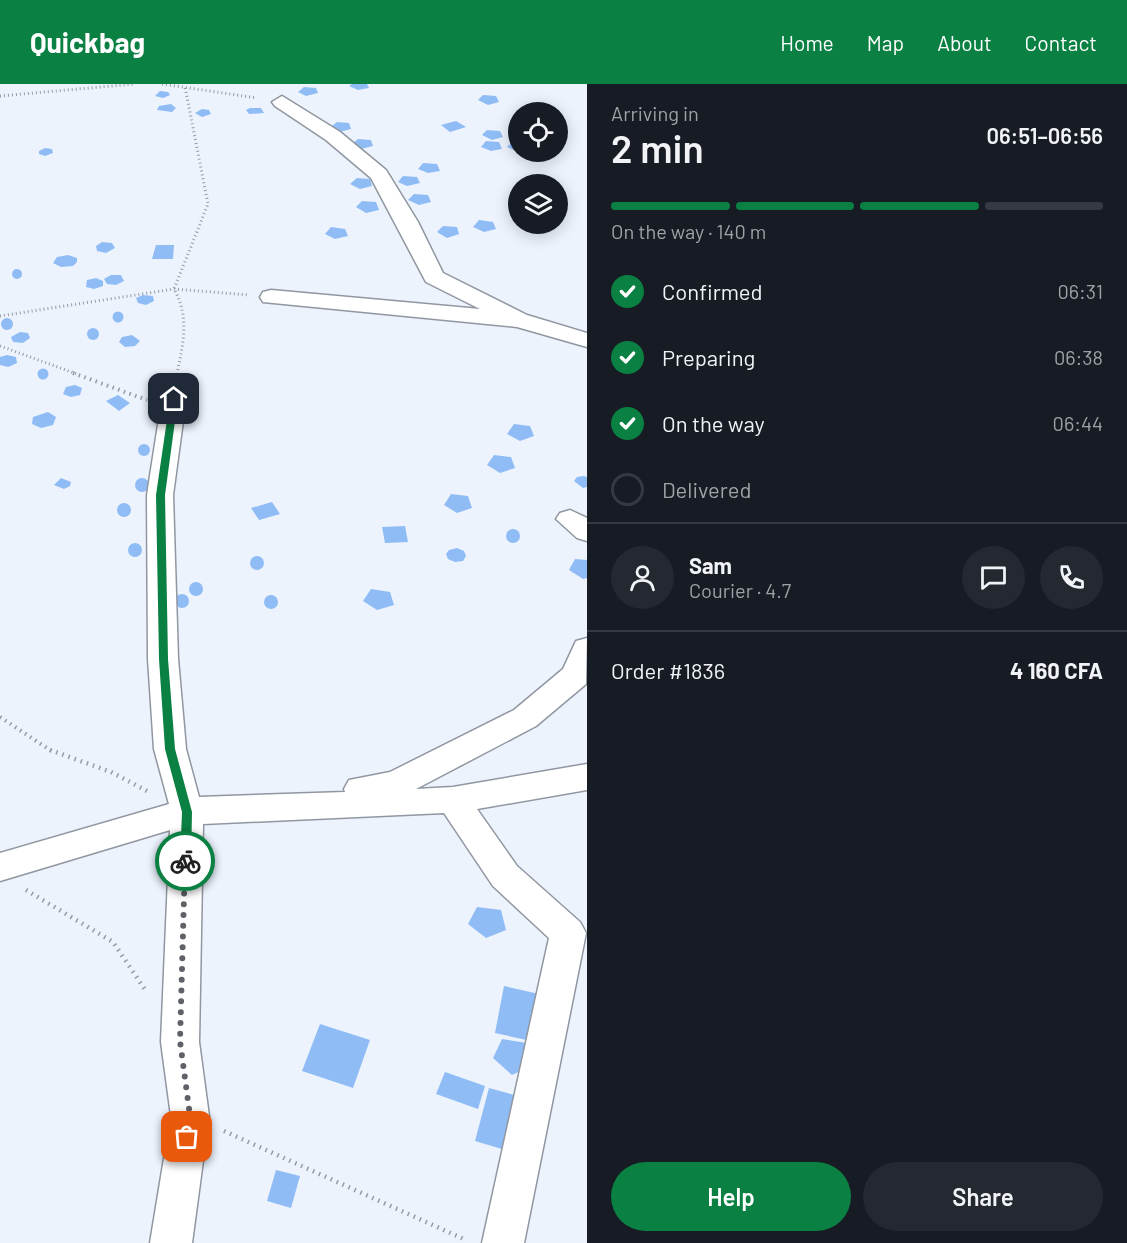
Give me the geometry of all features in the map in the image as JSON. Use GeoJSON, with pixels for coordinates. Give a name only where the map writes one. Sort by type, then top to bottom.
{"type":"FeatureCollection","features":[{"type":"Feature","properties":{"kind":"street"},"geometry":{"type":"LineString","coordinates":[[282,102],[333,136],[379,174],[407,222],[434,277],[519,320],[587,340]]}},
{"type":"Feature","properties":{"kind":"street"},"geometry":{"type":"LineString","coordinates":[[271,297],[519,320]]}},
{"type":"Feature","properties":{"kind":"street"},"geometry":{"type":"LineString","coordinates":[[171,1243],[190,1116],[180,1041],[187,812],[170,749],[164,659],[160,495],[174,399]]}},
{"type":"Feature","properties":{"kind":"street"},"geometry":{"type":"LineString","coordinates":[[9,876],[187,812],[396,784],[525,718],[575,676],[587,649]]}},
{"type":"Feature","properties":{"kind":"street"},"geometry":{"type":"LineString","coordinates":[[187,812],[453,800],[587,777]]}},
{"type":"Feature","properties":{"kind":"street"},"geometry":{"type":"LineString","coordinates":[[453,800],[505,876],[568,933],[503,1243]]}},
{"type":"Feature","properties":{"kind":"path"},"geometry":{"type":"LineString","coordinates":[[0,96],[134,84]]}},
{"type":"Feature","properties":{"kind":"path"},"geometry":{"type":"LineString","coordinates":[[162,84],[282,102]]}},
{"type":"Feature","properties":{"kind":"path"},"geometry":{"type":"LineString","coordinates":[[174,289],[208,204],[185,87]]}},
{"type":"Feature","properties":{"kind":"path"},"geometry":{"type":"LineString","coordinates":[[0,346],[150,401],[174,399],[186,324],[183,302],[174,289]]}},
{"type":"Feature","properties":{"kind":"path"},"geometry":{"type":"LineString","coordinates":[[0,316],[174,289],[271,297]]}},
{"type":"Feature","properties":{"kind":"path"},"geometry":{"type":"LineString","coordinates":[[0,717],[51,751],[111,772],[187,812]]}},
{"type":"Feature","properties":{"kind":"path"},"geometry":{"type":"LineString","coordinates":[[9,876],[113,942],[180,1041]]}},
{"type":"Feature","properties":{"kind":"path"},"geometry":{"type":"LineString","coordinates":[[190,1116],[474,1243]]}},
{"type":"Feature","properties":{"kind":"building"},"geometry":{"type":"Polygon","coordinates":[[[367,84],[369,88],[358,90],[349,86],[367,84]]]}},
{"type":"Feature","properties":{"kind":"building"},"geometry":{"type":"Polygon","coordinates":[[[304,87],[316,88],[318,93],[306,96],[298,92],[304,87]]]}},
{"type":"Feature","properties":{"kind":"building"},"geometry":{"type":"Polygon","coordinates":[[[160,91],[168,92],[170,95],[163,98],[155,96],[160,91]]]}},
{"type":"Feature","properties":{"kind":"building"},"geometry":{"type":"Polygon","coordinates":[[[483,95],[496,96],[499,102],[488,105],[478,100],[483,95]]]}},
{"type":"Feature","properties":{"kind":"building"},"geometry":{"type":"Polygon","coordinates":[[[171,104],[176,108],[172,112],[157,110],[159,106],[171,104]]]}},
{"type":"Feature","properties":{"kind":"building"},"geometry":{"type":"Polygon","coordinates":[[[261,108],[264,113],[249,114],[246,110],[261,108]]]}},
{"type":"Feature","properties":{"kind":"building"},"geometry":{"type":"Polygon","coordinates":[[[202,109],[209,110],[211,114],[202,117],[195,113],[202,109]]]}},
{"type":"Feature","properties":{"kind":"building"},"geometry":{"type":"Polygon","coordinates":[[[456,121],[466,127],[450,132],[441,125],[456,121]]]}},
{"type":"Feature","properties":{"kind":"building"},"geometry":{"type":"Polygon","coordinates":[[[337,122],[349,123],[351,129],[340,132],[331,127],[337,122]]]}},
{"type":"Feature","properties":{"kind":"building"},"geometry":{"type":"Polygon","coordinates":[[[487,130],[500,131],[503,137],[492,140],[482,135],[487,130]]]}},
{"type":"Feature","properties":{"kind":"building"},"geometry":{"type":"Polygon","coordinates":[[[358,139],[371,140],[373,146],[361,149],[352,144],[358,139]]]}},
{"type":"Feature","properties":{"kind":"building"},"geometry":{"type":"Polygon","coordinates":[[[486,141],[499,142],[502,149],[491,151],[481,147],[486,141]]]}},
{"type":"Feature","properties":{"kind":"building"},"geometry":{"type":"Polygon","coordinates":[[[45,148],[52,149],[53,153],[45,156],[39,154],[39,151],[45,148]]]}},
{"type":"Feature","properties":{"kind":"building"},"geometry":{"type":"Polygon","coordinates":[[[423,163],[437,164],[440,171],[428,173],[418,169],[423,163]]]}},
{"type":"Feature","properties":{"kind":"building"},"geometry":{"type":"Polygon","coordinates":[[[403,176],[417,177],[420,183],[407,186],[398,182],[403,176]]]}},
{"type":"Feature","properties":{"kind":"building"},"geometry":{"type":"Polygon","coordinates":[[[357,178],[370,179],[372,186],[360,189],[350,184],[357,178]]]}},
{"type":"Feature","properties":{"kind":"building"},"geometry":{"type":"Polygon","coordinates":[[[414,194],[428,195],[431,202],[419,205],[408,200],[414,194]]]}},
{"type":"Feature","properties":{"kind":"building"},"geometry":{"type":"Polygon","coordinates":[[[362,201],[376,202],[379,210],[366,213],[356,207],[362,201]]]}},
{"type":"Feature","properties":{"kind":"building"},"geometry":{"type":"Polygon","coordinates":[[[479,220],[493,222],[496,229],[484,232],[473,227],[479,220]]]}},
{"type":"Feature","properties":{"kind":"building"},"geometry":{"type":"Polygon","coordinates":[[[443,226],[457,227],[459,234],[447,238],[437,232],[443,226]]]}},
{"type":"Feature","properties":{"kind":"building"},"geometry":{"type":"Polygon","coordinates":[[[331,227],[345,229],[348,236],[335,239],[325,234],[331,227]]]}},
{"type":"Feature","properties":{"kind":"building"},"geometry":{"type":"Polygon","coordinates":[[[102,242],[112,243],[115,248],[106,253],[97,251],[96,246],[102,242]]]}},
{"type":"Feature","properties":{"kind":"building"},"geometry":{"type":"Polygon","coordinates":[[[156,245],[174,245],[173,259],[152,259],[156,245]]]}},
{"type":"Feature","properties":{"kind":"building"},"geometry":{"type":"Polygon","coordinates":[[[68,255],[77,258],[73,266],[61,267],[53,263],[57,257],[68,255]]]}},
{"type":"Feature","properties":{"kind":"building"},"geometry":{"type":"Polygon","coordinates":[[[17,269],[21,270],[21,278],[17,279],[13,278],[12,274],[13,270],[17,269]]]}},
{"type":"Feature","properties":{"kind":"building"},"geometry":{"type":"Polygon","coordinates":[[[111,275],[121,275],[124,281],[116,285],[107,284],[104,279],[111,275]]]}},
{"type":"Feature","properties":{"kind":"building"},"geometry":{"type":"Polygon","coordinates":[[[96,278],[103,281],[103,286],[94,289],[86,287],[87,280],[96,278]]]}},
{"type":"Feature","properties":{"kind":"building"},"geometry":{"type":"Polygon","coordinates":[[[143,295],[153,296],[154,301],[146,305],[138,303],[136,298],[143,295]]]}},
{"type":"Feature","properties":{"kind":"building"},"geometry":{"type":"Polygon","coordinates":[[[118,311],[124,317],[118,323],[112,317],[118,311]]]}},
{"type":"Feature","properties":{"kind":"building"},"geometry":{"type":"Polygon","coordinates":[[[7,318],[13,324],[7,330],[1,324],[7,318]]]}},
{"type":"Feature","properties":{"kind":"building"},"geometry":{"type":"Polygon","coordinates":[[[95,328],[99,334],[95,340],[91,340],[87,332],[95,328]]]}},
{"type":"Feature","properties":{"kind":"building"},"geometry":{"type":"Polygon","coordinates":[[[20,332],[28,333],[30,338],[23,343],[13,342],[11,337],[20,332]]]}},
{"type":"Feature","properties":{"kind":"building"},"geometry":{"type":"Polygon","coordinates":[[[132,335],[140,341],[135,346],[125,347],[119,342],[122,337],[132,335]]]}},
{"type":"Feature","properties":{"kind":"building"},"geometry":{"type":"Polygon","coordinates":[[[7,355],[16,357],[17,363],[8,367],[0,365],[0,357],[7,355]]]}},
{"type":"Feature","properties":{"kind":"building"},"geometry":{"type":"Polygon","coordinates":[[[43,368],[49,374],[43,380],[37,374],[43,368]]]}},
{"type":"Feature","properties":{"kind":"building"},"geometry":{"type":"Polygon","coordinates":[[[75,385],[82,388],[80,395],[71,397],[63,394],[66,387],[75,385]]]}},
{"type":"Feature","properties":{"kind":"building"},"geometry":{"type":"Polygon","coordinates":[[[118,395],[130,403],[119,411],[106,401],[118,395]]]}},
{"type":"Feature","properties":{"kind":"building"},"geometry":{"type":"Polygon","coordinates":[[[48,412],[56,417],[53,425],[41,428],[32,424],[33,417],[48,412]]]}},
{"type":"Feature","properties":{"kind":"building"},"geometry":{"type":"Polygon","coordinates":[[[514,424],[530,426],[534,436],[520,441],[507,434],[514,424]]]}},
{"type":"Feature","properties":{"kind":"building"},"geometry":{"type":"Polygon","coordinates":[[[146,444],[150,450],[146,456],[142,456],[138,448],[146,444]]]}},
{"type":"Feature","properties":{"kind":"building"},"geometry":{"type":"Polygon","coordinates":[[[494,455],[511,457],[515,468],[500,473],[487,465],[494,455]]]}},
{"type":"Feature","properties":{"kind":"building"},"geometry":{"type":"Polygon","coordinates":[[[577,477],[587,477],[587,487],[583,488],[574,481],[577,477]]]}},
{"type":"Feature","properties":{"kind":"building"},"geometry":{"type":"Polygon","coordinates":[[[61,478],[71,482],[70,486],[64,489],[54,485],[61,478]]]}},
{"type":"Feature","properties":{"kind":"building"},"geometry":{"type":"Polygon","coordinates":[[[142,478],[147,480],[149,485],[147,490],[142,492],[137,490],[135,485],[137,480],[142,478]]]}},
{"type":"Feature","properties":{"kind":"building"},"geometry":{"type":"Polygon","coordinates":[[[451,494],[468,496],[472,508],[457,513],[444,505],[451,494]]]}},
{"type":"Feature","properties":{"kind":"building"},"geometry":{"type":"Polygon","coordinates":[[[272,502],[280,514],[259,520],[251,508],[272,502]]]}},
{"type":"Feature","properties":{"kind":"building"},"geometry":{"type":"Polygon","coordinates":[[[124,503],[129,505],[131,510],[129,515],[124,517],[119,515],[117,510],[119,505],[124,503]]]}},
{"type":"Feature","properties":{"kind":"building"},"geometry":{"type":"Polygon","coordinates":[[[405,526],[408,542],[385,543],[382,527],[405,526]]]}},
{"type":"Feature","properties":{"kind":"building"},"geometry":{"type":"Polygon","coordinates":[[[513,529],[518,531],[520,536],[518,541],[513,543],[508,541],[506,536],[508,531],[513,529]]]}},
{"type":"Feature","properties":{"kind":"building"},"geometry":{"type":"Polygon","coordinates":[[[135,543],[140,545],[142,550],[140,555],[135,557],[130,555],[128,550],[130,545],[135,543]]]}},
{"type":"Feature","properties":{"kind":"building"},"geometry":{"type":"Polygon","coordinates":[[[457,548],[464,551],[466,556],[463,561],[455,562],[448,559],[446,554],[449,550],[457,548]]]}},
{"type":"Feature","properties":{"kind":"building"},"geometry":{"type":"Polygon","coordinates":[[[254,556],[260,556],[264,563],[260,570],[254,570],[250,566],[250,560],[254,556]]]}},
{"type":"Feature","properties":{"kind":"building"},"geometry":{"type":"Polygon","coordinates":[[[575,559],[587,560],[587,578],[583,579],[569,570],[575,559]]]}},
{"type":"Feature","properties":{"kind":"building"},"geometry":{"type":"Polygon","coordinates":[[[193,582],[199,582],[203,589],[199,596],[193,596],[189,592],[189,586],[193,582]]]}},
{"type":"Feature","properties":{"kind":"building"},"geometry":{"type":"Polygon","coordinates":[[[371,589],[390,592],[394,605],[377,610],[363,601],[371,589]]]}},
{"type":"Feature","properties":{"kind":"building"},"geometry":{"type":"Polygon","coordinates":[[[179,594],[185,594],[189,601],[185,608],[179,608],[175,604],[175,598],[179,594]]]}},
{"type":"Feature","properties":{"kind":"building"},"geometry":{"type":"Polygon","coordinates":[[[268,595],[274,595],[278,602],[274,609],[268,609],[264,605],[264,599],[268,595]]]}},
{"type":"Feature","properties":{"kind":"building"},"geometry":{"type":"Polygon","coordinates":[[[477,907],[501,910],[506,930],[486,938],[468,924],[477,907]]]}},
{"type":"Feature","properties":{"kind":"building"},"geometry":{"type":"Polygon","coordinates":[[[504,986],[539,994],[531,1041],[495,1033],[504,986]]]}},
{"type":"Feature","properties":{"kind":"building"},"geometry":{"type":"Polygon","coordinates":[[[320,1024],[370,1040],[353,1088],[302,1071],[320,1024]]]}},
{"type":"Feature","properties":{"kind":"building"},"geometry":{"type":"Polygon","coordinates":[[[502,1039],[527,1043],[533,1065],[512,1075],[493,1058],[502,1039]]]}},
{"type":"Feature","properties":{"kind":"building"},"geometry":{"type":"Polygon","coordinates":[[[445,1072],[485,1086],[478,1109],[436,1094],[445,1072]]]}},
{"type":"Feature","properties":{"kind":"building"},"geometry":{"type":"Polygon","coordinates":[[[489,1088],[518,1096],[505,1150],[475,1141],[489,1088]]]}},
{"type":"Feature","properties":{"kind":"building"},"geometry":{"type":"Polygon","coordinates":[[[276,1170],[300,1176],[291,1208],[267,1201],[276,1170]]]}},
{"type":"Feature","properties":{"kind":"way so far"},"geometry":{"type":"LineString","coordinates":[[185,861],[180,1041],[190,1116],[187,1137]]}},
{"type":"Feature","properties":{"kind":"route"},"geometry":{"type":"LineString","coordinates":[[174,399],[160,495],[164,659],[170,749],[187,812],[185,861]]}}]}
